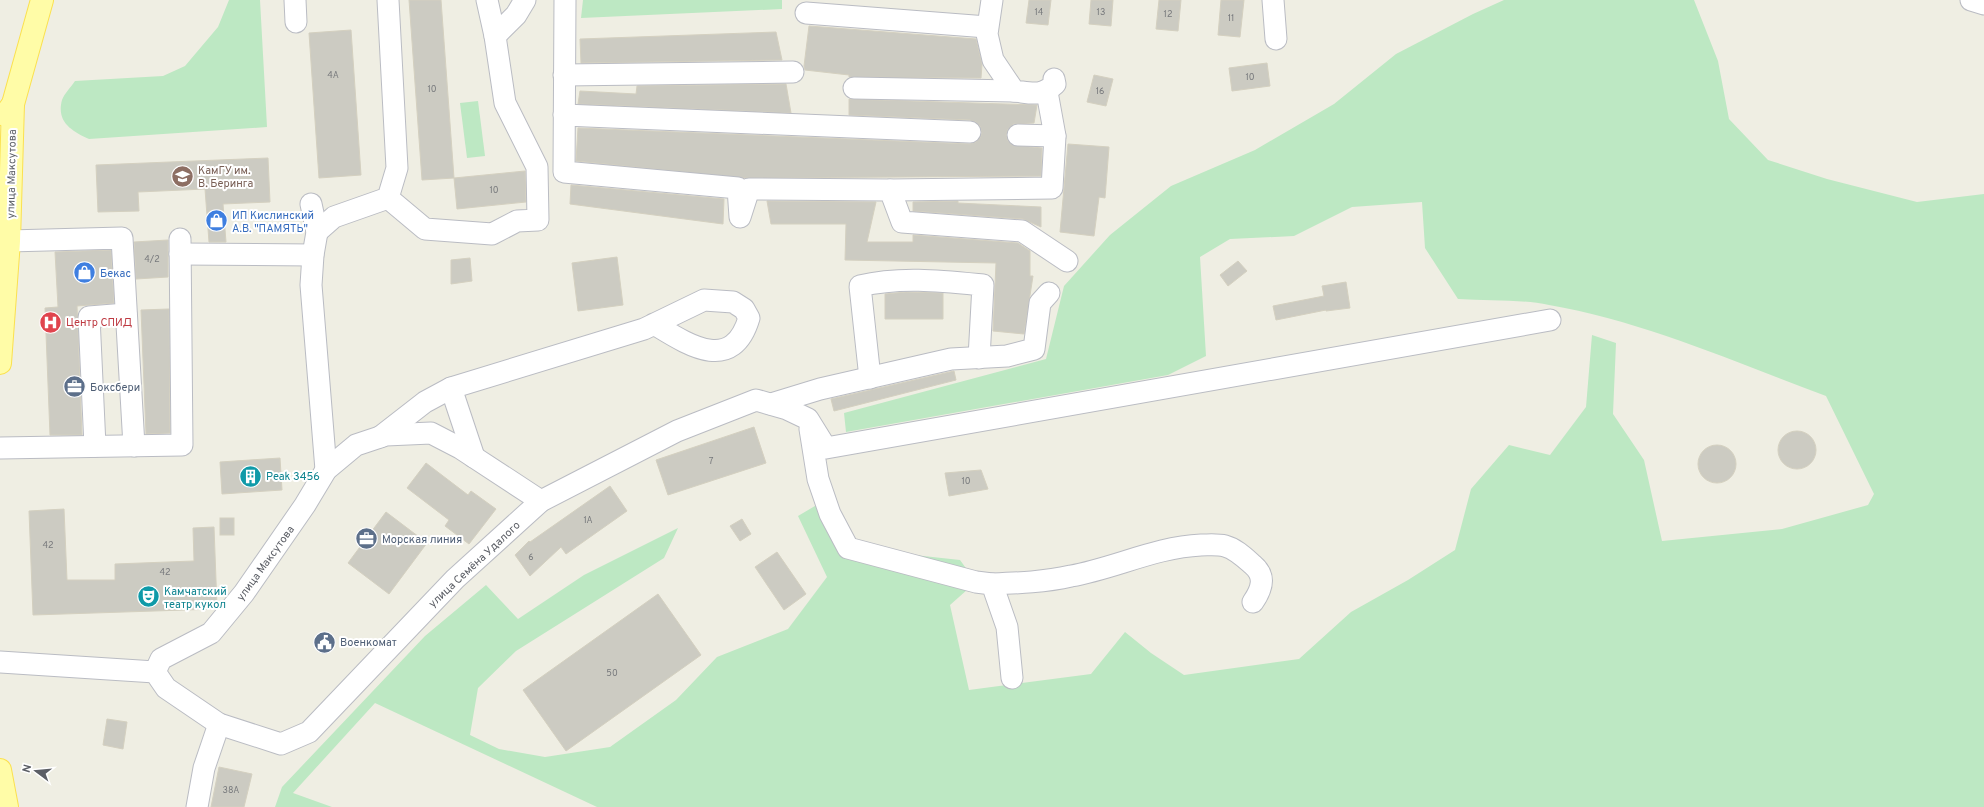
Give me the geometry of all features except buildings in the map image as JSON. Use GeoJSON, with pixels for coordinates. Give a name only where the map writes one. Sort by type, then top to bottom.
{"type":"FeatureCollection","features":[{"type":"Feature","properties":{"kind":"main road"},"geometry":{"type":"LineString","coordinates":[[0,123],[13,104],[42,0]]}},
{"type":"Feature","properties":{"kind":"main road","name":"улица Максутова"},"geometry":{"type":"LineString","coordinates":[[0,363],[3,292],[10,241],[13,104]]}},
{"type":"Feature","properties":{"kind":"main road"},"geometry":{"type":"LineString","coordinates":[[0,770],[7,807]]}},
{"type":"Feature","properties":{"kind":"street"},"geometry":{"type":"LineString","coordinates":[[295,0],[296,22]]}},
{"type":"Feature","properties":{"kind":"street"},"geometry":{"type":"LineString","coordinates":[[388,0],[397,168],[388,198]]}},
{"type":"Feature","properties":{"kind":"street"},"geometry":{"type":"LineString","coordinates":[[388,198],[425,229],[492,234],[517,221],[538,220],[537,168],[505,103],[495,36],[487,0]]}},
{"type":"Feature","properties":{"kind":"street"},"geometry":{"type":"LineString","coordinates":[[495,36],[516,15],[525,0]]}},
{"type":"Feature","properties":{"kind":"street"},"geometry":{"type":"LineString","coordinates":[[565,0],[564,172],[738,188],[740,217],[749,189],[890,190],[1052,188],[1055,136],[1050,85],[1038,94],[1014,91],[854,88]]}},
{"type":"Feature","properties":{"kind":"street"},"geometry":{"type":"LineString","coordinates":[[992,0],[987,34],[993,60],[1014,91]]}},
{"type":"Feature","properties":{"kind":"street"},"geometry":{"type":"LineString","coordinates":[[1273,0],[1276,39]]}},
{"type":"Feature","properties":{"kind":"street"},"geometry":{"type":"LineString","coordinates":[[1972,0],[1984,4]]}},
{"type":"Feature","properties":{"kind":"street"},"geometry":{"type":"LineString","coordinates":[[806,13],[987,27]]}},
{"type":"Feature","properties":{"kind":"street"},"geometry":{"type":"LineString","coordinates":[[564,75],[793,72]]}},
{"type":"Feature","properties":{"kind":"street"},"geometry":{"type":"LineString","coordinates":[[564,115],[970,132]]}},
{"type":"Feature","properties":{"kind":"street"},"geometry":{"type":"LineString","coordinates":[[1018,135],[1055,136]]}},
{"type":"Feature","properties":{"kind":"street"},"geometry":{"type":"LineString","coordinates":[[890,190],[902,222],[1022,231],[1067,261]]}},
{"type":"Feature","properties":{"kind":"street"},"geometry":{"type":"LineString","coordinates":[[317,232],[334,217],[388,198]]}},
{"type":"Feature","properties":{"kind":"street"},"geometry":{"type":"LineString","coordinates":[[311,204],[317,232],[313,254],[312,286],[314,332],[326,470]]}},
{"type":"Feature","properties":{"kind":"street"},"geometry":{"type":"LineString","coordinates":[[10,241],[122,238],[134,446]]}},
{"type":"Feature","properties":{"kind":"street"},"geometry":{"type":"LineString","coordinates":[[0,448],[182,445],[180,246],[313,254]]}},
{"type":"Feature","properties":{"kind":"street"},"geometry":{"type":"LineString","coordinates":[[870,378],[860,286],[882,281],[941,281],[983,285],[979,358]]}},
{"type":"Feature","properties":{"kind":"street"},"geometry":{"type":"LineString","coordinates":[[771,404],[820,389],[951,359],[1007,356],[1034,349],[1040,303],[1049,293]]}},
{"type":"Feature","properties":{"kind":"street"},"geometry":{"type":"LineString","coordinates":[[95,446],[89,317],[126,314]]}},
{"type":"Feature","properties":{"kind":"street"},"geometry":{"type":"LineString","coordinates":[[808,419],[826,448],[1550,320]]}},
{"type":"Feature","properties":{"kind":"street"},"geometry":{"type":"LineString","coordinates":[[380,436],[425,402],[451,388],[644,329],[654,324]]}},
{"type":"Feature","properties":{"kind":"street"},"geometry":{"type":"LineString","coordinates":[[451,388],[474,457]]}},
{"type":"Feature","properties":{"kind":"street","name":"улица Семёна Удалого"},"geometry":{"type":"LineString","coordinates":[[219,724],[281,744],[309,732],[455,579],[542,501],[677,431],[756,400],[787,409],[808,419]]}},
{"type":"Feature","properties":{"kind":"street"},"geometry":{"type":"LineString","coordinates":[[808,419],[818,479],[830,514],[848,548],[976,582],[992,584],[1047,581],[1091,572],[1157,550],[1216,545],[1233,549],[1259,571],[1262,582],[1259,592],[1253,602]]}},
{"type":"Feature","properties":{"kind":"street"},"geometry":{"type":"LineString","coordinates":[[326,470],[356,445],[380,436],[386,434],[431,433],[474,457],[542,501]]}},
{"type":"Feature","properties":{"kind":"street","name":"улица Максутова"},"geometry":{"type":"LineString","coordinates":[[155,672],[161,659],[211,634],[244,593],[306,505],[326,470]]}},
{"type":"Feature","properties":{"kind":"street"},"geometry":{"type":"LineString","coordinates":[[992,584],[1007,627],[1012,678]]}},
{"type":"Feature","properties":{"kind":"street"},"geometry":{"type":"LineString","coordinates":[[0,662],[155,672],[166,688],[219,724],[204,768],[197,807]]}},
{"type":"Feature","properties":{"kind":"green space"},"geometry":{"type":"Polygon","coordinates":[[[229,0],[260,0],[267,127],[89,139],[71,129],[63,120],[61,114],[62,100],[75,81],[163,76],[185,66],[218,27],[229,0]]]}},
{"type":"Feature","properties":{"kind":"green space"},"geometry":{"type":"Polygon","coordinates":[[[583,0],[782,0],[782,9],[581,18],[583,0]]]}},
{"type":"Feature","properties":{"kind":"green space"},"geometry":{"type":"Polygon","coordinates":[[[1504,0],[1694,0],[1718,61],[1729,119],[1768,160],[1827,179],[1917,202],[1984,194],[1984,807],[597,807],[375,703],[293,793],[332,807],[275,807],[282,787],[425,636],[486,585],[518,619],[584,575],[678,528],[664,558],[516,651],[478,688],[470,735],[499,749],[545,757],[610,747],[676,700],[717,657],[788,629],[827,577],[798,516],[820,503],[859,549],[960,560],[976,582],[950,605],[969,690],[1091,674],[1125,632],[1151,653],[1184,675],[1299,659],[1351,612],[1408,580],[1455,550],[1471,489],[1509,445],[1550,455],[1586,407],[1592,335],[1616,343],[1613,414],[1644,460],[1662,541],[1782,529],[1868,505],[1874,494],[1826,396],[1689,344],[1619,321],[1538,303],[1458,299],[1425,248],[1422,202],[1352,207],[1294,236],[1230,239],[1200,257],[1206,356],[1168,375],[846,432],[844,413],[1046,359],[1064,286],[1110,235],[1171,186],[1255,150],[1334,104],[1396,54],[1473,14],[1504,0]]]}},
{"type":"Feature","properties":{"kind":"green space"},"geometry":{"type":"Polygon","coordinates":[[[478,101],[485,156],[467,158],[460,103],[478,101]]]}},
{"type":"Feature","properties":{"kind":"place","name":"КамГУ им. В. Беринга"},"geometry":{"type":"Point","coordinates":[183,176]}},
{"type":"Feature","properties":{"kind":"place","name":"ИП Кислинский А.В. \"ПАМЯТЬ\""},"geometry":{"type":"Point","coordinates":[216,221]}},
{"type":"Feature","properties":{"kind":"place","name":"Бекас"},"geometry":{"type":"Point","coordinates":[85,273]}},
{"type":"Feature","properties":{"kind":"place","name":"Центр СПИД"},"geometry":{"type":"Point","coordinates":[51,322]}},
{"type":"Feature","properties":{"kind":"place","name":"Боксбери"},"geometry":{"type":"Point","coordinates":[75,387]}},
{"type":"Feature","properties":{"kind":"place","name":"Peak 3456"},"geometry":{"type":"Point","coordinates":[251,476]}},
{"type":"Feature","properties":{"kind":"place","name":"Морская линия"},"geometry":{"type":"Point","coordinates":[367,539]}},
{"type":"Feature","properties":{"kind":"place","name":"Камчатский театр кукол"},"geometry":{"type":"Point","coordinates":[149,597]}},
{"type":"Feature","properties":{"kind":"place","name":"Военкомат"},"geometry":{"type":"Point","coordinates":[324,642]}}]}
